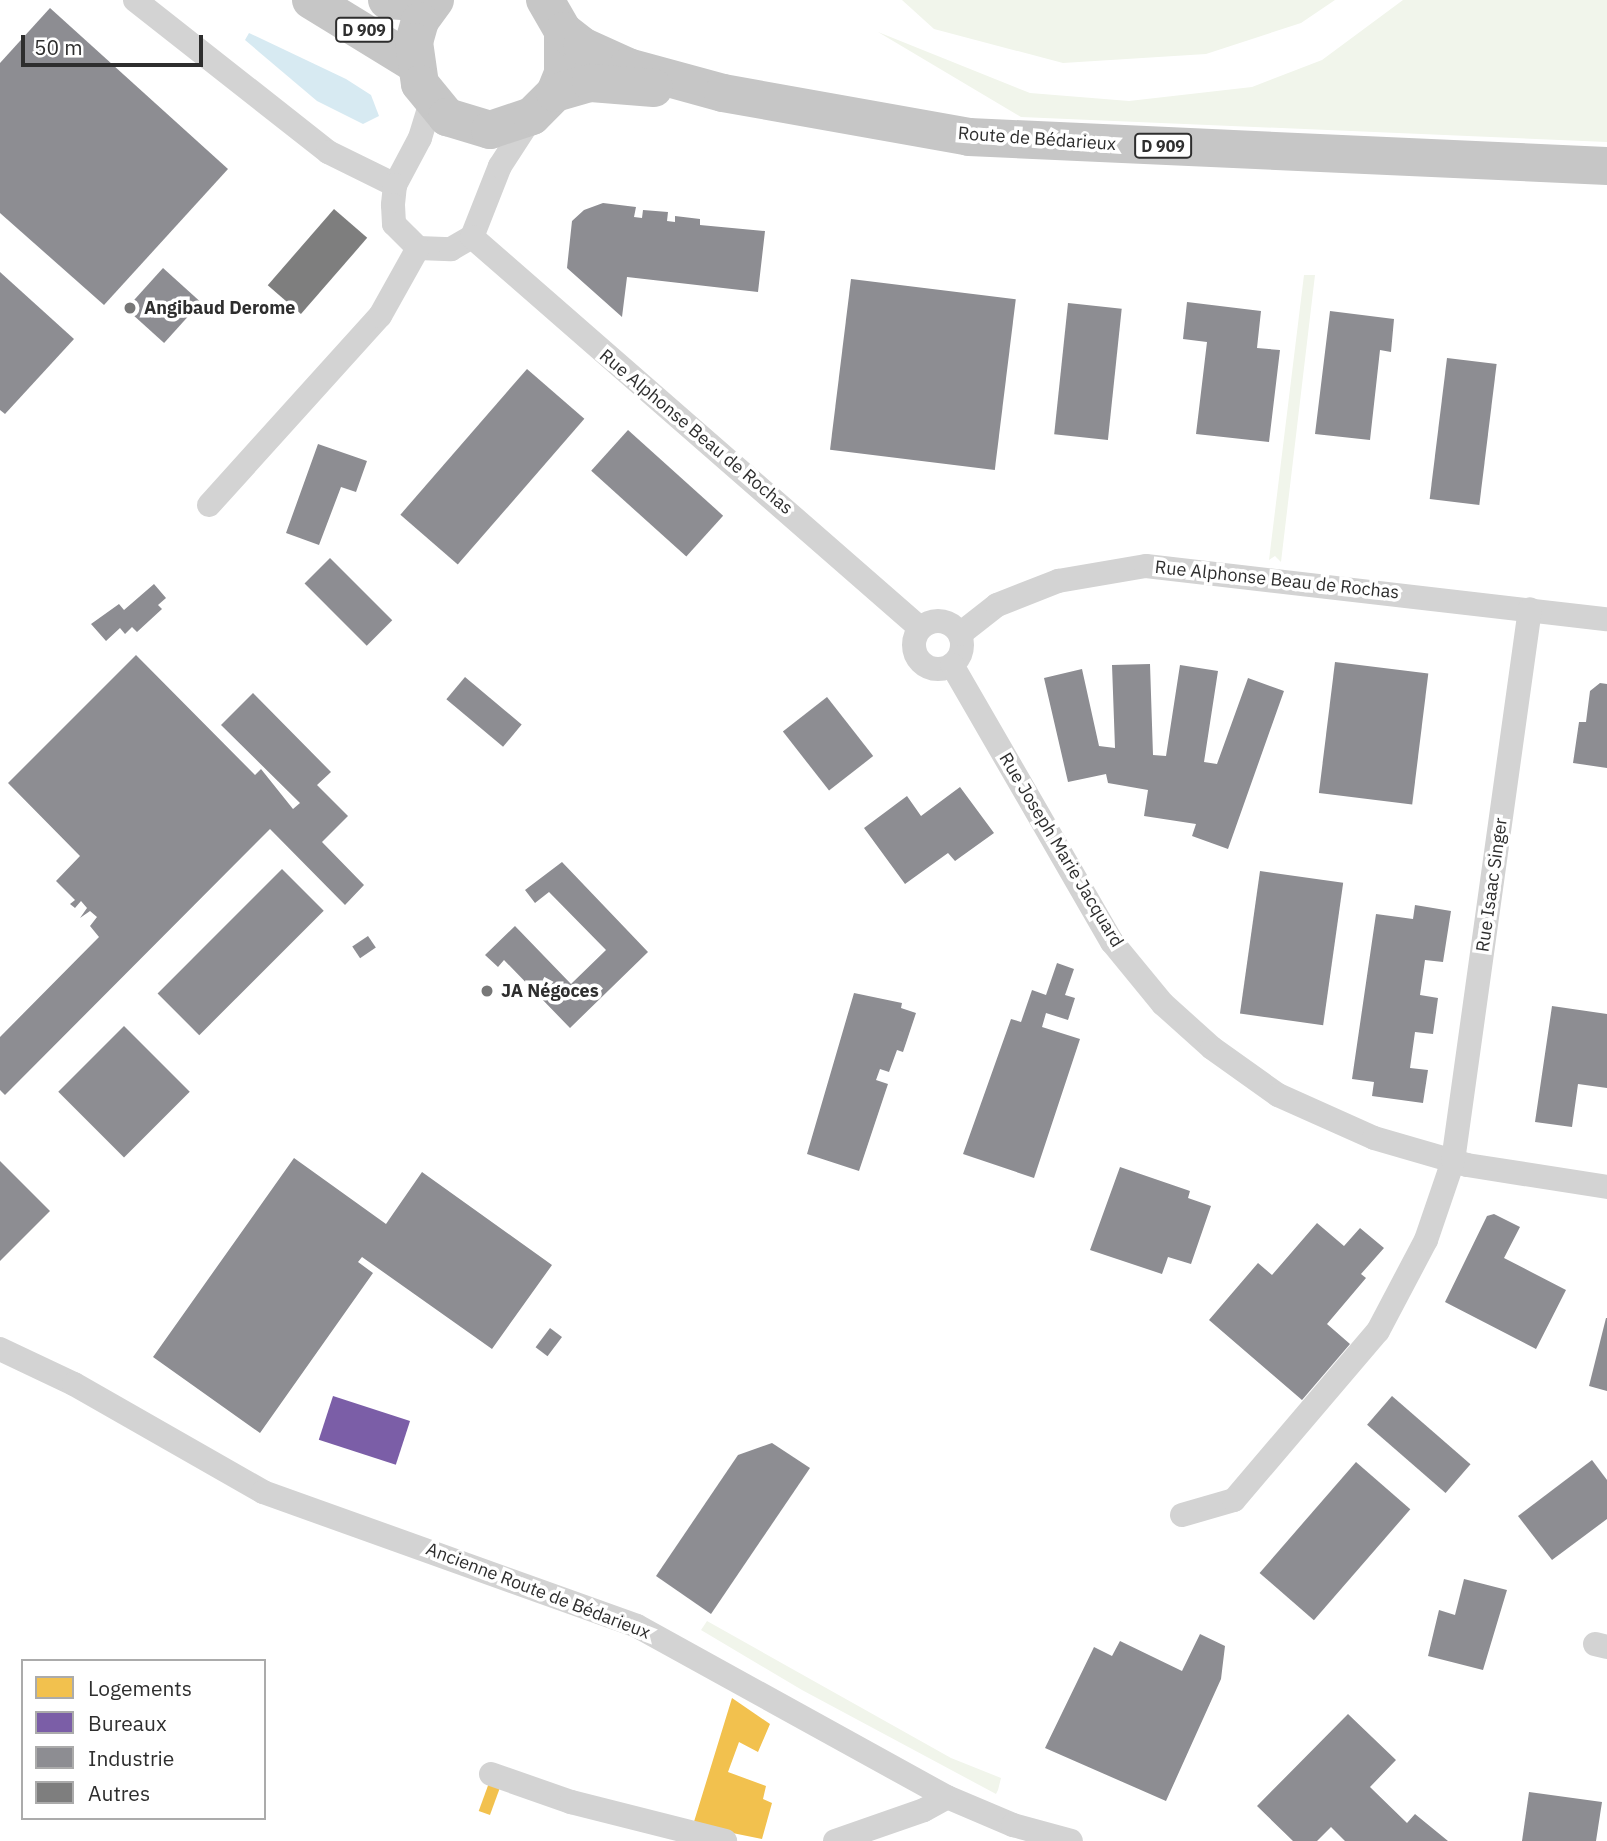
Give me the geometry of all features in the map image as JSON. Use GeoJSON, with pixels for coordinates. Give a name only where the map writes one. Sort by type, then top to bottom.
{"type":"FeatureCollection","features":[{"type":"Feature","properties":{"kind":"main road","name":"D 909"},"geometry":{"type":"LineString","coordinates":[[312,0],[414,63]]}},
{"type":"Feature","properties":{"kind":"main road","name":"D 909"},"geometry":{"type":"LineString","coordinates":[[387,0],[409,5],[433,1]]}},
{"type":"Feature","properties":{"kind":"main road"},"geometry":{"type":"LineString","coordinates":[[431,102],[414,63],[420,21],[433,1]]}},
{"type":"Feature","properties":{"kind":"main road"},"geometry":{"type":"LineString","coordinates":[[543,105],[567,52],[552,9]]}},
{"type":"Feature","properties":{"kind":"main road","name":"Route de Bédarieux"},"geometry":{"type":"LineString","coordinates":[[552,9],[582,46],[628,66],[723,93],[969,137],[1607,166]]}},
{"type":"Feature","properties":{"kind":"main road","name":"Route de Bédarieux"},"geometry":{"type":"LineString","coordinates":[[431,102],[468,126],[501,128],[591,83],[723,93]]}},
{"type":"Feature","properties":{"kind":"street"},"geometry":{"type":"LineString","coordinates":[[135,0],[210,55],[302,133],[395,185]]}},
{"type":"Feature","properties":{"kind":"street"},"geometry":{"type":"LineString","coordinates":[[431,102],[420,138],[395,185],[394,224],[418,248],[451,248],[472,237],[513,140],[543,105]]}},
{"type":"Feature","properties":{"kind":"street","name":"Rue Alphonse Beau de Rochas"},"geometry":{"type":"LineString","coordinates":[[472,237],[920,628]]}},
{"type":"Feature","properties":{"kind":"street"},"geometry":{"type":"LineString","coordinates":[[209,505],[380,316],[418,248]]}},
{"type":"Feature","properties":{"kind":"street","name":"Rue Alphonse Beau de Rochas"},"geometry":{"type":"LineString","coordinates":[[961,634],[997,605],[1058,581],[1146,566],[1607,619]]}},
{"type":"Feature","properties":{"kind":"street","name":"Rue Isaac Singer"},"geometry":{"type":"LineString","coordinates":[[1182,1515],[1234,1500],[1378,1331],[1426,1240],[1453,1161],[1530,609]]}},
{"type":"Feature","properties":{"kind":"street"},"geometry":{"type":"LineString","coordinates":[[946,621],[961,634],[962,651],[952,666],[935,669],[920,661],[914,645],[920,628],[928,623],[946,621]]}},
{"type":"Feature","properties":{"kind":"street","name":"Rue Joseph Marie Jacquard"},"geometry":{"type":"LineString","coordinates":[[952,666],[1112,942],[1163,1004],[1212,1048],[1309,1111],[1374,1138],[1453,1161],[1607,1187]]}},
{"type":"Feature","properties":{"kind":"street","name":"Ancienne Route de Bédarieux"},"geometry":{"type":"LineString","coordinates":[[0,1349],[74,1384],[263,1492],[637,1626],[947,1797],[1013,1825],[1072,1841]]}},
{"type":"Feature","properties":{"kind":"street"},"geometry":{"type":"LineString","coordinates":[[491,1774],[571,1802],[725,1841]]}},
{"type":"Feature","properties":{"kind":"street"},"geometry":{"type":"LineString","coordinates":[[835,1841],[924,1810],[947,1797]]}},
{"type":"Feature","properties":{"kind":"shaded area"},"geometry":{"type":"Polygon","coordinates":[[[902,0],[1335,0],[1301,23],[1206,54],[1063,63],[934,29],[902,0]]]}},
{"type":"Feature","properties":{"kind":"shaded area"},"geometry":{"type":"Polygon","coordinates":[[[1403,0],[1607,0],[1607,142],[1021,117],[878,32],[1030,93],[1129,101],[1252,87],[1322,60],[1403,0]]]}},
{"type":"Feature","properties":{"kind":"shaded area"},"geometry":{"type":"Polygon","coordinates":[[[249,33],[346,79],[371,95],[379,116],[363,124],[317,101],[245,40],[249,33]]]}},
{"type":"Feature","properties":{"kind":"shaded area"},"geometry":{"type":"Polygon","coordinates":[[[1304,275],[1315,275],[1281,562],[1275,556],[1269,560],[1304,275]]]}},
{"type":"Feature","properties":{"kind":"shaded area"},"geometry":{"type":"Polygon","coordinates":[[[707,1621],[951,1758],[1001,1778],[996,1794],[802,1690],[701,1630],[707,1621]]]}},
{"type":"Feature","properties":{"kind":"building: Logements"},"geometry":{"type":"Polygon","coordinates":[[[732,1698],[770,1724],[758,1752],[739,1742],[728,1772],[766,1786],[763,1799],[772,1803],[762,1839],[693,1825],[732,1698]]]}},
{"type":"Feature","properties":{"kind":"building: Logements"},"geometry":{"type":"Polygon","coordinates":[[[490,1780],[501,1784],[490,1815],[479,1811],[490,1780]]]}},
{"type":"Feature","properties":{"kind":"building: Bureaux"},"geometry":{"type":"Polygon","coordinates":[[[333,1396],[410,1421],[396,1465],[319,1440],[333,1396]]]}},
{"type":"Feature","properties":{"kind":"building: Industrie"},"geometry":{"type":"Polygon","coordinates":[[[50,8],[228,169],[104,305],[0,213],[0,63],[50,8]]]}},
{"type":"Feature","properties":{"kind":"building: Industrie"},"geometry":{"type":"Polygon","coordinates":[[[603,203],[636,207],[634,217],[642,218],[643,210],[668,212],[667,221],[675,222],[675,216],[700,219],[700,225],[765,231],[758,292],[627,277],[622,317],[567,268],[572,221],[584,210],[603,203]]]}},
{"type":"Feature","properties":{"kind":"building: Industrie"},"geometry":{"type":"Polygon","coordinates":[[[163,268],[201,302],[164,343],[126,309],[163,268]]]}},
{"type":"Feature","properties":{"kind":"building: Industrie"},"geometry":{"type":"Polygon","coordinates":[[[0,272],[74,339],[5,414],[0,410],[0,272]]]}},
{"type":"Feature","properties":{"kind":"building: Industrie"},"geometry":{"type":"Polygon","coordinates":[[[851,279],[1016,299],[995,470],[830,450],[851,279]]]}},
{"type":"Feature","properties":{"kind":"building: Industrie"},"geometry":{"type":"Polygon","coordinates":[[[1187,302],[1261,311],[1257,348],[1280,350],[1269,442],[1196,434],[1207,342],[1183,339],[1187,302]]]}},
{"type":"Feature","properties":{"kind":"building: Industrie"},"geometry":{"type":"Polygon","coordinates":[[[1068,303],[1122,309],[1108,440],[1054,434],[1068,303]]]}},
{"type":"Feature","properties":{"kind":"building: Industrie"},"geometry":{"type":"Polygon","coordinates":[[[1330,311],[1394,319],[1391,352],[1380,350],[1370,440],[1315,434],[1330,311]]]}},
{"type":"Feature","properties":{"kind":"building: Industrie"},"geometry":{"type":"Polygon","coordinates":[[[1447,358],[1497,364],[1479,505],[1430,499],[1447,358]]]}},
{"type":"Feature","properties":{"kind":"building: Industrie"},"geometry":{"type":"Polygon","coordinates":[[[527,369],[584,419],[458,565],[400,515],[527,369]]]}},
{"type":"Feature","properties":{"kind":"building: Industrie"},"geometry":{"type":"Polygon","coordinates":[[[628,430],[723,516],[686,557],[591,471],[628,430]]]}},
{"type":"Feature","properties":{"kind":"building: Industrie"},"geometry":{"type":"Polygon","coordinates":[[[318,444],[367,461],[356,492],[341,487],[319,545],[286,533],[318,444]]]}},
{"type":"Feature","properties":{"kind":"building: Industrie"},"geometry":{"type":"Polygon","coordinates":[[[330,558],[392,620],[367,646],[305,583],[330,558]]]}},
{"type":"Feature","properties":{"kind":"building: Industrie"},"geometry":{"type":"Polygon","coordinates":[[[154,584],[166,598],[158,605],[162,609],[137,632],[132,627],[125,634],[120,628],[106,641],[91,624],[119,604],[124,610],[154,584]]]}},
{"type":"Feature","properties":{"kind":"building: Industrie"},"geometry":{"type":"Polygon","coordinates":[[[136,655],[255,775],[261,769],[293,809],[300,803],[221,725],[253,693],[331,772],[317,785],[348,816],[322,842],[364,885],[345,905],[270,829],[5,1095],[0,1090],[0,1037],[99,937],[90,926],[97,917],[90,911],[80,918],[87,908],[81,901],[75,908],[70,904],[75,900],[56,881],[80,856],[8,783],[136,655]]]}},
{"type":"Feature","properties":{"kind":"building: Industrie"},"geometry":{"type":"Polygon","coordinates":[[[1335,662],[1428,673],[1412,804],[1319,793],[1335,662]]]}},
{"type":"Feature","properties":{"kind":"building: Industrie"},"geometry":{"type":"Polygon","coordinates":[[[1150,664],[1153,755],[1166,756],[1180,665],[1218,671],[1204,762],[1217,764],[1248,678],[1284,691],[1228,849],[1192,836],[1196,824],[1144,816],[1148,790],[1108,783],[1106,774],[1068,782],[1044,678],[1082,669],[1099,746],[1115,748],[1112,665],[1150,664]]]}},
{"type":"Feature","properties":{"kind":"building: Industrie"},"geometry":{"type":"Polygon","coordinates":[[[465,677],[522,725],[503,747],[446,699],[465,677]]]}},
{"type":"Feature","properties":{"kind":"building: Industrie"},"geometry":{"type":"Polygon","coordinates":[[[1600,683],[1607,684],[1607,768],[1573,763],[1579,722],[1586,722],[1590,691],[1600,683]]]}},
{"type":"Feature","properties":{"kind":"building: Industrie"},"geometry":{"type":"Polygon","coordinates":[[[827,697],[873,756],[829,791],[783,731],[827,697]]]}},
{"type":"Feature","properties":{"kind":"building: Industrie"},"geometry":{"type":"Polygon","coordinates":[[[960,787],[994,833],[955,861],[948,853],[905,884],[864,828],[907,796],[921,816],[960,787]]]}},
{"type":"Feature","properties":{"kind":"building: Industrie"},"geometry":{"type":"Polygon","coordinates":[[[562,862],[648,952],[570,1028],[504,960],[498,967],[485,955],[515,926],[571,984],[606,950],[549,892],[535,903],[525,890],[562,862]]]}},
{"type":"Feature","properties":{"kind":"building: Industrie"},"geometry":{"type":"Polygon","coordinates":[[[282,869],[324,911],[199,1035],[158,993],[282,869]]]}},
{"type":"Feature","properties":{"kind":"building: Industrie"},"geometry":{"type":"Polygon","coordinates":[[[1260,871],[1343,883],[1323,1025],[1240,1014],[1260,871]]]}},
{"type":"Feature","properties":{"kind":"building: Industrie"},"geometry":{"type":"Polygon","coordinates":[[[1415,905],[1451,911],[1443,962],[1425,960],[1420,995],[1438,998],[1433,1034],[1415,1032],[1410,1068],[1428,1070],[1423,1103],[1372,1096],[1374,1082],[1352,1079],[1376,914],[1413,919],[1415,905]]]}},
{"type":"Feature","properties":{"kind":"building: Industrie"},"geometry":{"type":"Polygon","coordinates":[[[368,936],[376,948],[360,958],[352,947],[368,936]]]}},
{"type":"Feature","properties":{"kind":"building: Industrie"},"geometry":{"type":"Polygon","coordinates":[[[1057,963],[1074,969],[1065,995],[1075,998],[1068,1020],[1046,1013],[1042,1027],[1080,1039],[1034,1178],[963,1154],[1011,1019],[1021,1022],[1032,990],[1046,995],[1057,963]]]}},
{"type":"Feature","properties":{"kind":"building: Industrie"},"geometry":{"type":"Polygon","coordinates":[[[854,993],[902,1003],[901,1008],[916,1013],[903,1052],[897,1050],[889,1072],[880,1069],[876,1080],[888,1084],[859,1171],[807,1154],[854,993]]]}},
{"type":"Feature","properties":{"kind":"building: Industrie"},"geometry":{"type":"Polygon","coordinates":[[[1552,1006],[1607,1014],[1607,1088],[1578,1084],[1572,1127],[1535,1122],[1552,1006]]]}},
{"type":"Feature","properties":{"kind":"building: Industrie"},"geometry":{"type":"Polygon","coordinates":[[[124,1026],[190,1092],[124,1158],[58,1092],[124,1026]]]}},
{"type":"Feature","properties":{"kind":"building: Industrie"},"geometry":{"type":"Polygon","coordinates":[[[294,1158],[386,1224],[422,1172],[552,1265],[492,1349],[362,1257],[358,1262],[373,1273],[260,1433],[153,1357],[294,1158]]]}},
{"type":"Feature","properties":{"kind":"building: Industrie"},"geometry":{"type":"Polygon","coordinates":[[[0,1161],[50,1211],[0,1261],[0,1161]]]}},
{"type":"Feature","properties":{"kind":"building: Industrie"},"geometry":{"type":"Polygon","coordinates":[[[1120,1167],[1190,1191],[1188,1198],[1211,1206],[1191,1264],[1168,1257],[1162,1274],[1090,1250],[1120,1167]]]}},
{"type":"Feature","properties":{"kind":"building: Industrie"},"geometry":{"type":"Polygon","coordinates":[[[1494,1214],[1520,1227],[1504,1258],[1566,1290],[1536,1349],[1445,1302],[1487,1216],[1494,1214]]]}},
{"type":"Feature","properties":{"kind":"building: Industrie"},"geometry":{"type":"Polygon","coordinates":[[[1317,1223],[1344,1246],[1360,1228],[1384,1248],[1361,1274],[1366,1278],[1327,1324],[1350,1344],[1302,1400],[1209,1320],[1258,1263],[1272,1275],[1317,1223]]]}},
{"type":"Feature","properties":{"kind":"building: Industrie"},"geometry":{"type":"Polygon","coordinates":[[[1607,1318],[1607,1391],[1589,1386],[1607,1318]]]}},
{"type":"Feature","properties":{"kind":"building: Industrie"},"geometry":{"type":"Polygon","coordinates":[[[550,1328],[562,1337],[548,1356],[536,1347],[550,1328]]]}},
{"type":"Feature","properties":{"kind":"building: Industrie"},"geometry":{"type":"Polygon","coordinates":[[[1392,1396],[1470,1464],[1446,1493],[1367,1425],[1392,1396]]]}},
{"type":"Feature","properties":{"kind":"building: Industrie"},"geometry":{"type":"Polygon","coordinates":[[[772,1443],[810,1468],[711,1614],[656,1576],[738,1455],[772,1443]]]}},
{"type":"Feature","properties":{"kind":"building: Industrie"},"geometry":{"type":"Polygon","coordinates":[[[1592,1460],[1607,1480],[1607,1519],[1552,1560],[1518,1516],[1592,1460]]]}},
{"type":"Feature","properties":{"kind":"building: Industrie"},"geometry":{"type":"Polygon","coordinates":[[[1356,1462],[1410,1509],[1314,1620],[1260,1573],[1356,1462]]]}},
{"type":"Feature","properties":{"kind":"building: Industrie"},"geometry":{"type":"Polygon","coordinates":[[[1464,1579],[1507,1590],[1483,1670],[1428,1656],[1439,1610],[1455,1615],[1464,1579]]]}},
{"type":"Feature","properties":{"kind":"building: Industrie"},"geometry":{"type":"Polygon","coordinates":[[[1200,1634],[1225,1646],[1221,1679],[1166,1801],[1045,1748],[1094,1647],[1112,1656],[1120,1641],[1182,1671],[1200,1634]]]}},
{"type":"Feature","properties":{"kind":"building: Industrie"},"geometry":{"type":"Polygon","coordinates":[[[1348,1714],[1396,1760],[1370,1787],[1407,1823],[1415,1814],[1448,1841],[1345,1841],[1331,1827],[1317,1841],[1293,1841],[1257,1806],[1348,1714]]]}},
{"type":"Feature","properties":{"kind":"building: Industrie"},"geometry":{"type":"Polygon","coordinates":[[[1529,1792],[1602,1802],[1596,1841],[1522,1841],[1529,1792]]]}},
{"type":"Feature","properties":{"kind":"building: Autres"},"geometry":{"type":"Polygon","coordinates":[[[334,209],[367,238],[301,314],[268,285],[334,209]]]}},
{"type":"Feature","properties":{"kind":"place","name":"Angibaud Derome"},"geometry":{"type":"Point","coordinates":[130,308]}},
{"type":"Feature","properties":{"kind":"place","name":"JA Négoces"},"geometry":{"type":"Point","coordinates":[487,991]}}]}
